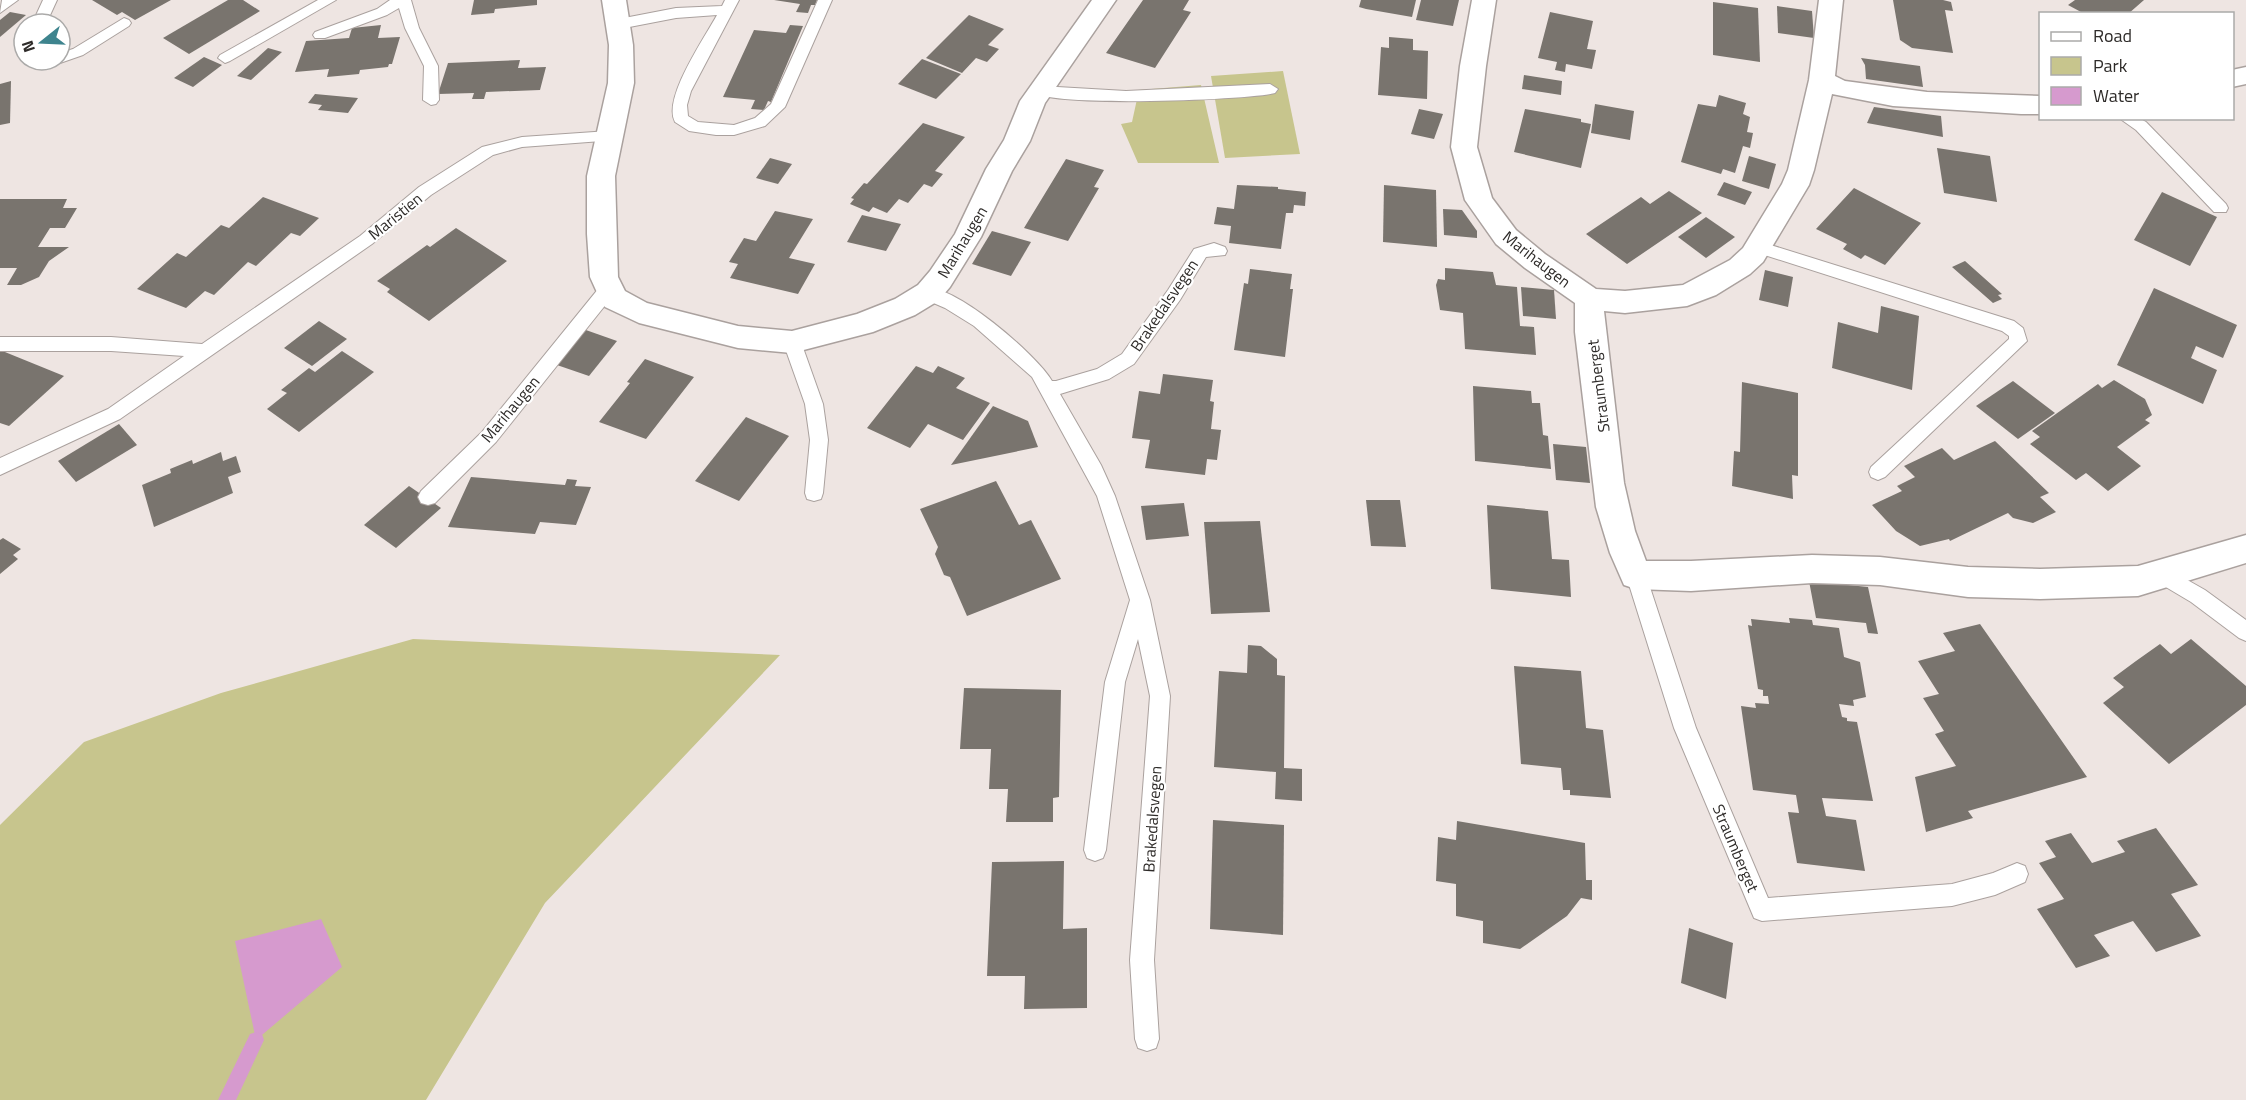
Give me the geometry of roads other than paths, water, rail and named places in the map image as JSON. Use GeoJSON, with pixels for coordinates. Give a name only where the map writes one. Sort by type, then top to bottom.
{"type":"FeatureCollection","features":[{"type":"Feature","properties":{"kind":"street","name":"Marihaugen"},"geometry":{"type":"LineString","coordinates":[[609,288],[615,299],[639,312],[738,337],[792,342],[864,324],[905,307],[928,293],[940,279],[967,237],[999,169],[1017,141],[1033,101],[1104,0]]}},
{"type":"Feature","properties":{"kind":"street","name":"Marihaugen"},"geometry":{"type":"LineString","coordinates":[[1484,0],[1473,66],[1464,147],[1479,200],[1506,237],[1535,261],[1590,299],[1625,303],[1687,295],[1706,287],[1740,267],[1753,255],[1795,185],[1822,81],[1831,0]]}},
{"type":"Feature","properties":{"kind":"street"},"geometry":{"type":"LineString","coordinates":[[609,288],[604,278],[601,176],[621,83],[617,12]]}},
{"type":"Feature","properties":{"kind":"street"},"geometry":{"type":"LineString","coordinates":[[1822,81],[1844,89],[1908,99],[2039,105]]}},
{"type":"Feature","properties":{"kind":"street","name":"Straumberget"},"geometry":{"type":"LineString","coordinates":[[1590,299],[1592,344],[1612,503],[1626,556],[1636,575]]}},
{"type":"Feature","properties":{"kind":"street"},"geometry":{"type":"LineString","coordinates":[[1636,575],[1691,576],[1812,569],[1880,571],[1968,582],[2040,584],[2138,581],[2246,549]]}},
{"type":"Feature","properties":{"kind":"lane"},"geometry":{"type":"LineString","coordinates":[[0,8],[11,0]]}},
{"type":"Feature","properties":{"kind":"lane"},"geometry":{"type":"LineString","coordinates":[[225,58],[329,0]]}},
{"type":"Feature","properties":{"kind":"lane"},"geometry":{"type":"LineString","coordinates":[[320,35],[382,12],[392,7],[398,0]]}},
{"type":"Feature","properties":{"kind":"lane"},"geometry":{"type":"LineString","coordinates":[[404,0],[412,28],[431,66],[432,100]]}},
{"type":"Feature","properties":{"kind":"lane"},"geometry":{"type":"LineString","coordinates":[[729,5],[683,91],[679,105],[680,118],[684,123],[694,127],[734,130],[751,127],[777,107],[825,0]]}},
{"type":"Feature","properties":{"kind":"lane"},"geometry":{"type":"LineString","coordinates":[[617,12],[676,13],[729,5]]}},
{"type":"Feature","properties":{"kind":"lane"},"geometry":{"type":"LineString","coordinates":[[72,54],[124,23]]}},
{"type":"Feature","properties":{"kind":"lane"},"geometry":{"type":"LineString","coordinates":[[1040,91],[1076,95],[1156,96],[1270,89]]}},
{"type":"Feature","properties":{"kind":"lane"},"geometry":{"type":"LineString","coordinates":[[2130,120],[2141,126],[2220,208]]}},
{"type":"Feature","properties":{"kind":"lane","name":"Maristien"},"geometry":{"type":"LineString","coordinates":[[0,467],[114,414],[202,351],[366,240],[425,192],[466,163],[489,151],[522,142],[609,136]]}},
{"type":"Feature","properties":{"kind":"lane"},"geometry":{"type":"LineString","coordinates":[[1758,247],[2008,326],[2017,333],[2018,341],[1878,472]]}},
{"type":"Feature","properties":{"kind":"lane","name":"Brakedalsvegen"},"geometry":{"type":"LineString","coordinates":[[1044,385],[1048,388],[1056,388],[1103,374],[1128,359],[1174,295],[1200,253],[1219,250]]}},
{"type":"Feature","properties":{"kind":"lane","name":"Marihaugen"},"geometry":{"type":"LineString","coordinates":[[428,497],[489,437],[609,288]]}},
{"type":"Feature","properties":{"kind":"lane","name":"Brakedalsvegen"},"geometry":{"type":"LineString","coordinates":[[928,293],[951,303],[980,321],[1038,372],[1102,488],[1140,600],[1160,696],[1142,960],[1147,1039]]}},
{"type":"Feature","properties":{"kind":"lane"},"geometry":{"type":"LineString","coordinates":[[792,342],[814,404],[819,440],[814,493]]}},
{"type":"Feature","properties":{"kind":"lane"},"geometry":{"type":"LineString","coordinates":[[0,344],[111,344],[202,351]]}},
{"type":"Feature","properties":{"kind":"lane"},"geometry":{"type":"LineString","coordinates":[[2161,574],[2198,596],[2246,632]]}},
{"type":"Feature","properties":{"kind":"lane","name":"Straumberget"},"geometry":{"type":"LineString","coordinates":[[1636,575],[1685,728],[1762,910],[1952,895],[1995,884],[2017,874]]}},
{"type":"Feature","properties":{"kind":"lane"},"geometry":{"type":"LineString","coordinates":[[1095,850],[1115,681],[1140,600]]}},
{"type":"Feature","properties":{"kind":"water"},"geometry":{"type":"Polygon","coordinates":[[[321,919],[342,967],[256,1040],[235,941],[321,919]]]}},
{"type":"Feature","properties":{"kind":"waterway"},"geometry":{"type":"LineString","coordinates":[[227,1100],[256,1040]]}}]}
